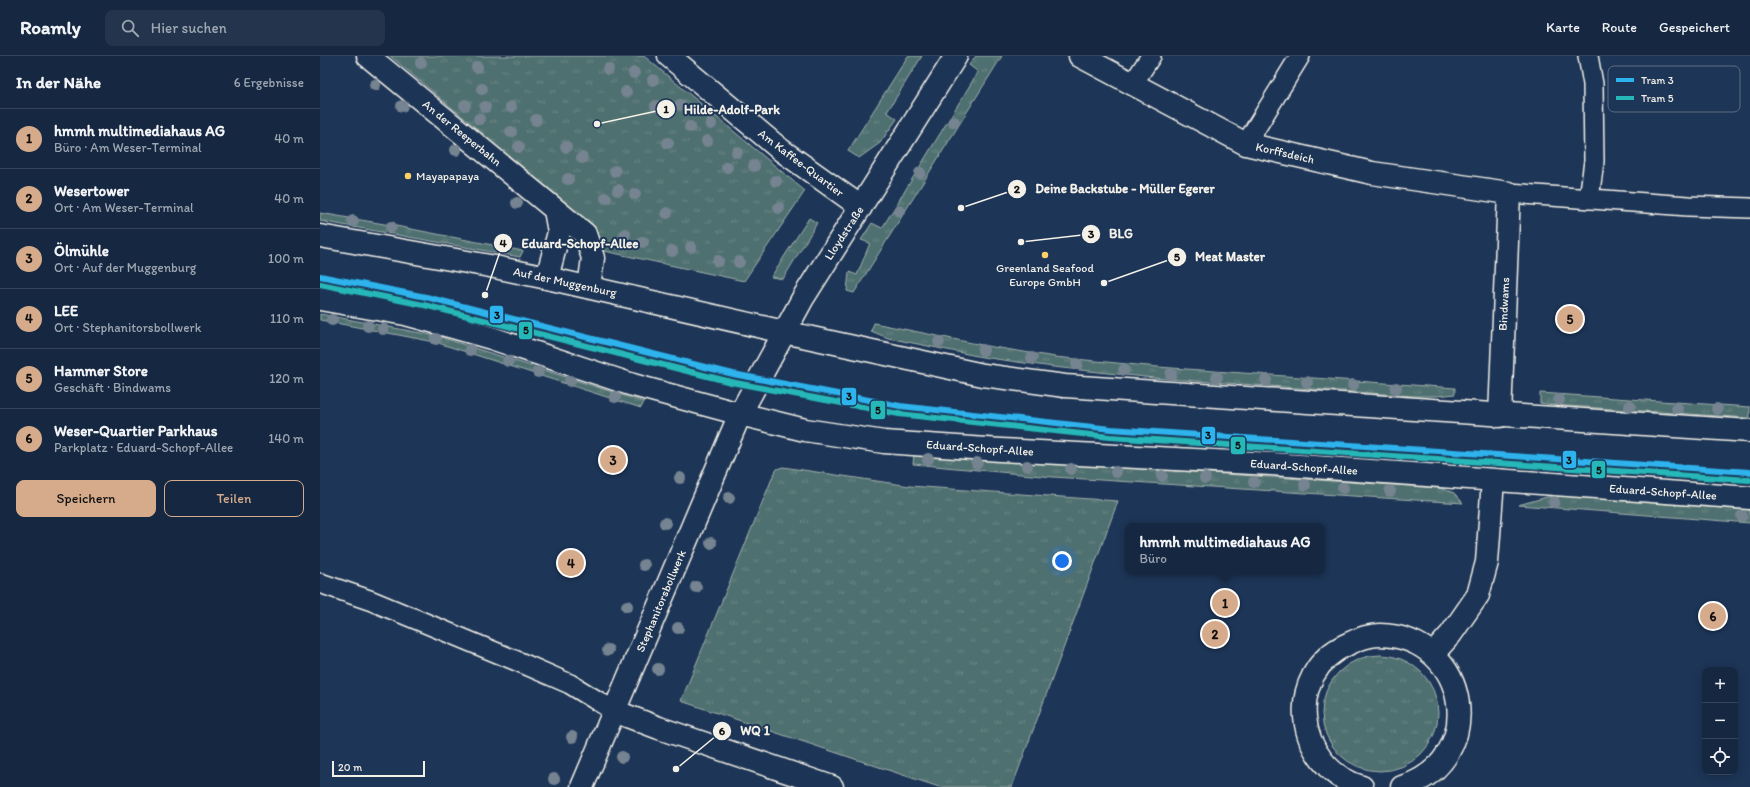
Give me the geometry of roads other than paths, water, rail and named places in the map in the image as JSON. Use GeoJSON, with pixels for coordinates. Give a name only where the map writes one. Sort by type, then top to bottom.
{"type":"FeatureCollection","features":[{"type":"Feature","properties":{"kind":"street","name":"An der Reeperbahn"},"geometry":{"type":"LineString","coordinates":[[368,56],[585,234],[593,258],[589,287]]}},
{"type":"Feature","properties":{"kind":"street","name":"Am Kaffee-Quartier"},"geometry":{"type":"LineString","coordinates":[[669,56],[781,150],[861,207]]}},
{"type":"Feature","properties":{"kind":"street","name":"Lloydstraße"},"geometry":{"type":"LineString","coordinates":[[740,414],[803,298],[956,56]]}},
{"type":"Feature","properties":{"kind":"street","name":"Korffsdeich"},"geometry":{"type":"LineString","coordinates":[[1080,56],[1132,85],[1246,144],[1372,173],[1509,193]]}},
{"type":"Feature","properties":{"kind":"street","name":"Bindwams"},"geometry":{"type":"LineString","coordinates":[[1500,416],[1509,193]]}},
{"type":"Feature","properties":{"kind":"street"},"geometry":{"type":"LineString","coordinates":[[547,278],[559,232],[555,210]]}},
{"type":"Feature","properties":{"kind":"street","name":"Auf der Muggenburg"},"geometry":{"type":"LineString","coordinates":[[320,236],[490,266],[784,332]]}},
{"type":"Feature","properties":{"kind":"street"},"geometry":{"type":"LineString","coordinates":[[320,299],[405,314],[491,338],[640,387],[740,414]]}},
{"type":"Feature","properties":{"kind":"street"},"geometry":{"type":"LineString","coordinates":[[784,332],[983,375],[1065,386],[1500,416],[1750,431]]}},
{"type":"Feature","properties":{"kind":"street","name":"Eduard-Schopf-Allee"},"geometry":{"type":"LineString","coordinates":[[740,414],[805,430],[884,442],[1001,450],[1272,464],[1750,498]]}},
{"type":"Feature","properties":{"kind":"street","name":"Stephanitorsbollwerk"},"geometry":{"type":"LineString","coordinates":[[582,787],[740,414]]}},
{"type":"Feature","properties":{"kind":"street"},"geometry":{"type":"LineString","coordinates":[[1432,654],[1451,634],[1478,595],[1487,562],[1493,480]]}},
{"type":"Feature","properties":{"kind":"street"},"geometry":{"type":"LineString","coordinates":[[1362,787],[1326,780],[1307,733],[1304,710],[1307,690],[1315,673],[1327,658],[1342,646],[1360,638],[1379,635],[1398,637],[1416,643],[1432,654],[1445,668],[1455,685],[1459,703],[1459,721],[1456,738],[1448,754],[1434,771],[1415,783],[1402,787]]}},
{"type":"Feature","properties":{"kind":"street"},"geometry":{"type":"LineString","coordinates":[[614,710],[659,728],[832,787]]}},
{"type":"Feature","properties":{"kind":"lane"},"geometry":{"type":"LineString","coordinates":[[1132,85],[1151,56]]}},
{"type":"Feature","properties":{"kind":"lane"},"geometry":{"type":"LineString","coordinates":[[1246,144],[1300,56]]}},
{"type":"Feature","properties":{"kind":"lane"},"geometry":{"type":"LineString","coordinates":[[1588,56],[1593,84],[1594,161],[1588,199]]}},
{"type":"Feature","properties":{"kind":"lane"},"geometry":{"type":"LineString","coordinates":[[1509,193],[1688,206],[1750,208]]}},
{"type":"Feature","properties":{"kind":"lane"},"geometry":{"type":"LineString","coordinates":[[320,583],[372,601],[530,666],[570,684],[614,710]]}},
{"type":"Feature","properties":{"kind":"tram line","name":"3"},"geometry":{"type":"LineString","coordinates":[[320,276],[426,297],[733,374],[900,406],[1111,429],[1750,472]]}},
{"type":"Feature","properties":{"kind":"tram line","name":"5"},"geometry":{"type":"LineString","coordinates":[[320,284],[424,305],[731,382],[899,414],[1110,437],[1749,480]]}},
{"type":"Feature","properties":{"kind":"place","name":"Hilde-Adolf-Park"},"geometry":{"type":"Point","coordinates":[597,124]}},
{"type":"Feature","properties":{"kind":"place","name":"Mayapapaya"},"geometry":{"type":"Point","coordinates":[408,176]}},
{"type":"Feature","properties":{"kind":"place","name":"Deine Backstube - Müller Egerer"},"geometry":{"type":"Point","coordinates":[961,208]}},
{"type":"Feature","properties":{"kind":"place","name":"BLG"},"geometry":{"type":"Point","coordinates":[1021,242]}},
{"type":"Feature","properties":{"kind":"place","name":"Greenland Seafood Europe GmbH"},"geometry":{"type":"Point","coordinates":[1045,255]}},
{"type":"Feature","properties":{"kind":"place","name":"Meat Master"},"geometry":{"type":"Point","coordinates":[1104,283]}},
{"type":"Feature","properties":{"kind":"place","name":"Eduard-Schopf-Allee"},"geometry":{"type":"Point","coordinates":[485,295]}},
{"type":"Feature","properties":{"kind":"place","name":"Hammer Store"},"geometry":{"type":"Point","coordinates":[1570,319]}},
{"type":"Feature","properties":{"kind":"place","name":"Ölmühle"},"geometry":{"type":"Point","coordinates":[613,460]}},
{"type":"Feature","properties":{"kind":"place","name":"LEE"},"geometry":{"type":"Point","coordinates":[571,563]}},
{"type":"Feature","properties":{"kind":"place","name":"hmmh multimediahaus AG"},"geometry":{"type":"Point","coordinates":[1225,603]}},
{"type":"Feature","properties":{"kind":"place","name":"Weser-Quartier Parkhaus"},"geometry":{"type":"Point","coordinates":[1713,616]}},
{"type":"Feature","properties":{"kind":"place","name":"Wesertower"},"geometry":{"type":"Point","coordinates":[1215,634]}},
{"type":"Feature","properties":{"kind":"place","name":"WQ 1"},"geometry":{"type":"Point","coordinates":[676,769]}}]}
